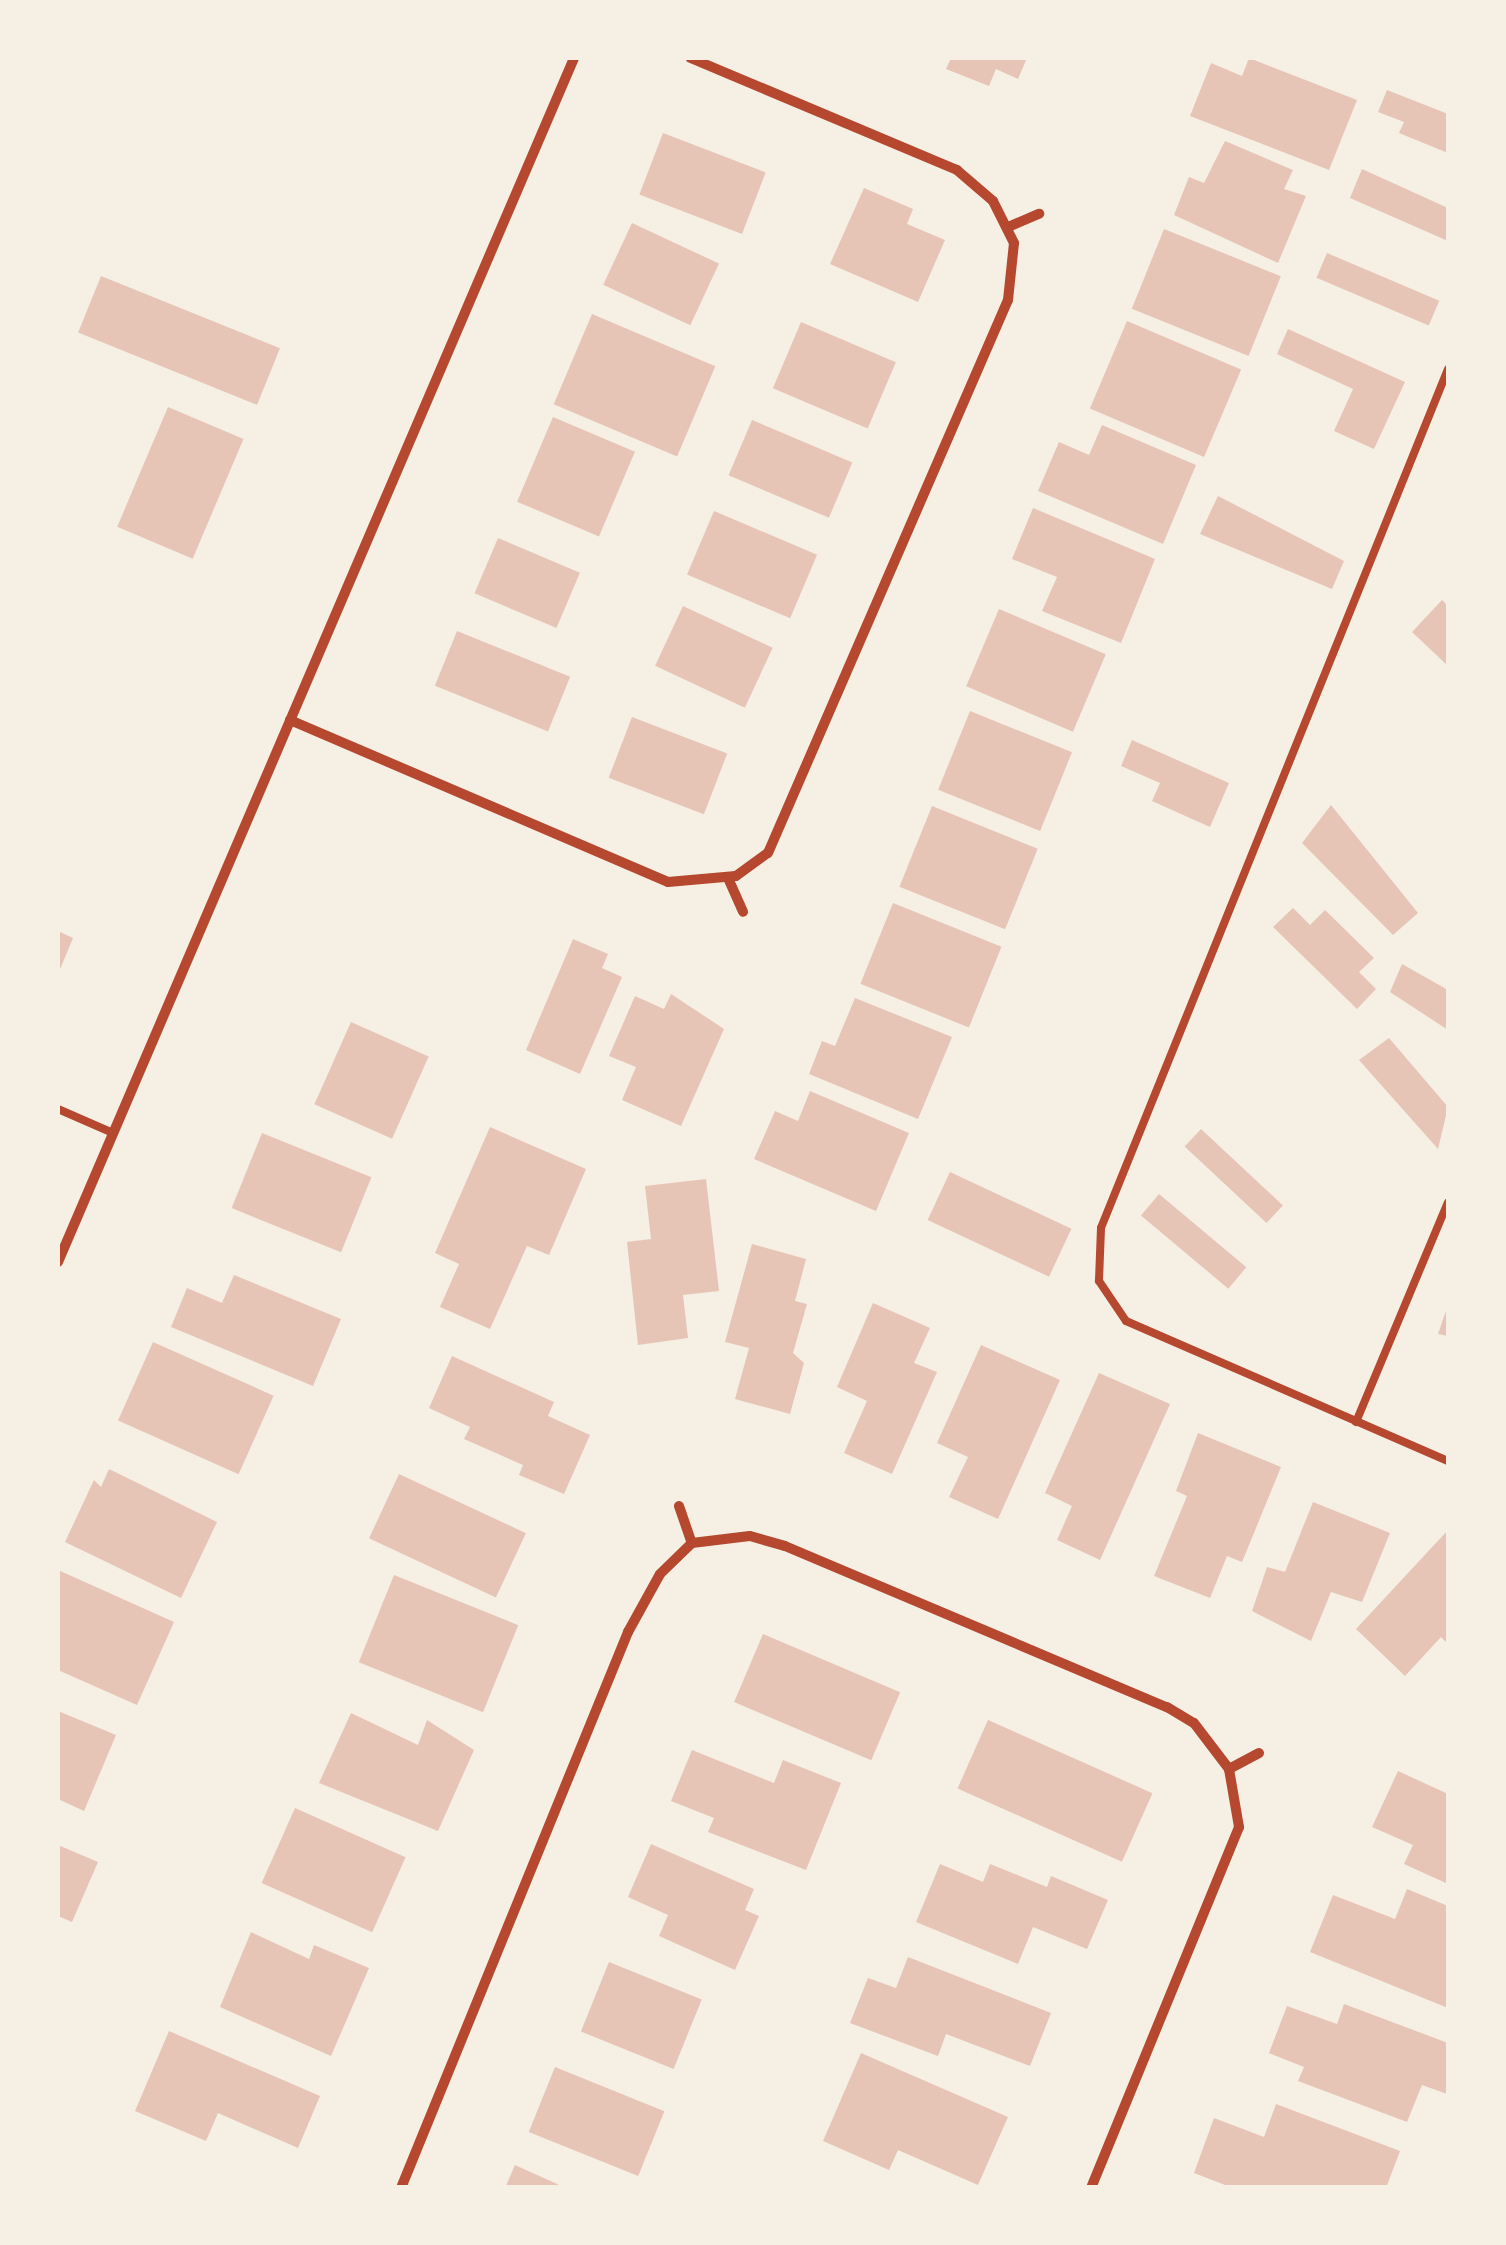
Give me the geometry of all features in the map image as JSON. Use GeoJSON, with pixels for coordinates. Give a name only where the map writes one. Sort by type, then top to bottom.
{"type":"FeatureCollection","features":[{"type":"Feature","properties":{"kind":"street"},"geometry":{"type":"LineString","coordinates":[[58,1262],[574,58]]}},
{"type":"Feature","properties":{"kind":"street"},"geometry":{"type":"LineString","coordinates":[[290,720],[668,882],[728,878],[768,853],[798,796],[1008,300],[1008,227],[979,182],[957,170],[690,58]]}},
{"type":"Feature","properties":{"kind":"street"},"geometry":{"type":"LineString","coordinates":[[1008,227],[1039,214]]}},
{"type":"Feature","properties":{"kind":"street"},"geometry":{"type":"LineString","coordinates":[[728,878],[743,912]]}},
{"type":"Feature","properties":{"kind":"street"},"geometry":{"type":"LineString","coordinates":[[679,1506],[692,1544]]}},
{"type":"Feature","properties":{"kind":"street"},"geometry":{"type":"LineString","coordinates":[[401,2188],[628,1632],[660,1574],[692,1544],[737,1535],[785,1546],[1167,1707],[1194,1723],[1229,1769],[1239,1827],[1091,2188]]}},
{"type":"Feature","properties":{"kind":"street"},"geometry":{"type":"LineString","coordinates":[[1229,1769],[1259,1753]]}},
{"type":"Feature","properties":{"kind":"lane"},"geometry":{"type":"LineString","coordinates":[[1448,369],[1101,1228],[1099,1281],[1126,1321],[1448,1461]]}},
{"type":"Feature","properties":{"kind":"lane"},"geometry":{"type":"LineString","coordinates":[[58,1109],[113,1133]]}},
{"type":"Feature","properties":{"kind":"lane"},"geometry":{"type":"LineString","coordinates":[[1356,1422],[1448,1202]]}},
{"type":"Feature","properties":{"kind":"building"},"geometry":{"type":"Polygon","coordinates":[[[951,58],[1027,58],[1018,79],[996,69],[989,86],[946,69],[951,58]]]}},
{"type":"Feature","properties":{"kind":"building"},"geometry":{"type":"Polygon","coordinates":[[[1249,58],[1357,100],[1329,170],[1190,116],[1211,63],[1242,76],[1249,58]]]}},
{"type":"Feature","properties":{"kind":"building"},"geometry":{"type":"Polygon","coordinates":[[[1387,90],[1448,114],[1448,153],[1399,133],[1404,122],[1378,112],[1387,90]]]}},
{"type":"Feature","properties":{"kind":"building"},"geometry":{"type":"Polygon","coordinates":[[[663,133],[766,172],[742,234],[639,195],[663,133]]]}},
{"type":"Feature","properties":{"kind":"building"},"geometry":{"type":"Polygon","coordinates":[[[1225,141],[1293,170],[1284,189],[1306,196],[1278,263],[1174,215],[1189,177],[1204,183],[1225,141]]]}},
{"type":"Feature","properties":{"kind":"building"},"geometry":{"type":"Polygon","coordinates":[[[1362,169],[1448,208],[1448,241],[1350,198],[1362,169]]]}},
{"type":"Feature","properties":{"kind":"building"},"geometry":{"type":"Polygon","coordinates":[[[864,188],[913,209],[907,224],[945,240],[918,302],[830,264],[864,188]]]}},
{"type":"Feature","properties":{"kind":"building"},"geometry":{"type":"Polygon","coordinates":[[[632,223],[719,264],[690,325],[603,285],[632,223]]]}},
{"type":"Feature","properties":{"kind":"building"},"geometry":{"type":"Polygon","coordinates":[[[1164,229],[1281,276],[1249,356],[1132,309],[1164,229]]]}},
{"type":"Feature","properties":{"kind":"building"},"geometry":{"type":"Polygon","coordinates":[[[1327,253],[1439,301],[1429,326],[1316,278],[1327,253]]]}},
{"type":"Feature","properties":{"kind":"building"},"geometry":{"type":"Polygon","coordinates":[[[101,276],[280,348],[257,405],[78,333],[101,276]]]}},
{"type":"Feature","properties":{"kind":"building"},"geometry":{"type":"Polygon","coordinates":[[[592,314],[715,366],[677,457],[554,404],[592,314]]]}},
{"type":"Feature","properties":{"kind":"building"},"geometry":{"type":"Polygon","coordinates":[[[1127,321],[1241,369],[1204,457],[1090,408],[1127,321]]]}},
{"type":"Feature","properties":{"kind":"building"},"geometry":{"type":"Polygon","coordinates":[[[801,322],[896,362],[868,429],[773,388],[801,322]]]}},
{"type":"Feature","properties":{"kind":"building"},"geometry":{"type":"Polygon","coordinates":[[[1288,329],[1405,382],[1374,449],[1334,431],[1353,389],[1277,354],[1288,329]]]}},
{"type":"Feature","properties":{"kind":"building"},"geometry":{"type":"Polygon","coordinates":[[[168,407],[243,439],[193,559],[117,527],[168,407]]]}},
{"type":"Feature","properties":{"kind":"building"},"geometry":{"type":"Polygon","coordinates":[[[553,417],[635,452],[599,536],[517,502],[553,417]]]}},
{"type":"Feature","properties":{"kind":"building"},"geometry":{"type":"Polygon","coordinates":[[[752,420],[852,463],[829,518],[729,475],[752,420]]]}},
{"type":"Feature","properties":{"kind":"building"},"geometry":{"type":"Polygon","coordinates":[[[1102,425],[1196,465],[1163,544],[1038,491],[1059,442],[1089,455],[1102,425]]]}},
{"type":"Feature","properties":{"kind":"building"},"geometry":{"type":"Polygon","coordinates":[[[1218,496],[1344,561],[1332,589],[1200,534],[1218,496]]]}},
{"type":"Feature","properties":{"kind":"building"},"geometry":{"type":"Polygon","coordinates":[[[1033,508],[1155,559],[1121,643],[1042,611],[1057,577],[1012,559],[1033,508]]]}},
{"type":"Feature","properties":{"kind":"building"},"geometry":{"type":"Polygon","coordinates":[[[714,511],[817,555],[790,618],[687,575],[714,511]]]}},
{"type":"Feature","properties":{"kind":"building"},"geometry":{"type":"Polygon","coordinates":[[[498,538],[580,573],[556,628],[475,593],[498,538]]]}},
{"type":"Feature","properties":{"kind":"building"},"geometry":{"type":"Polygon","coordinates":[[[1442,600],[1448,606],[1448,666],[1412,632],[1442,600]]]}},
{"type":"Feature","properties":{"kind":"building"},"geometry":{"type":"Polygon","coordinates":[[[683,606],[773,648],[745,708],[655,666],[683,606]]]}},
{"type":"Feature","properties":{"kind":"building"},"geometry":{"type":"Polygon","coordinates":[[[999,609],[1106,654],[1073,732],[966,686],[999,609]]]}},
{"type":"Feature","properties":{"kind":"building"},"geometry":{"type":"Polygon","coordinates":[[[457,631],[570,677],[548,731],[435,686],[457,631]]]}},
{"type":"Feature","properties":{"kind":"building"},"geometry":{"type":"Polygon","coordinates":[[[970,711],[1072,752],[1040,831],[938,790],[970,711]]]}},
{"type":"Feature","properties":{"kind":"building"},"geometry":{"type":"Polygon","coordinates":[[[632,717],[727,754],[704,814],[609,778],[632,717]]]}},
{"type":"Feature","properties":{"kind":"building"},"geometry":{"type":"Polygon","coordinates":[[[1132,740],[1229,783],[1210,827],[1152,801],[1160,783],[1121,766],[1132,740]]]}},
{"type":"Feature","properties":{"kind":"building"},"geometry":{"type":"Polygon","coordinates":[[[1331,805],[1418,913],[1393,935],[1302,843],[1331,805]]]}},
{"type":"Feature","properties":{"kind":"building"},"geometry":{"type":"Polygon","coordinates":[[[932,806],[1038,849],[1005,929],[899,887],[932,806]]]}},
{"type":"Feature","properties":{"kind":"building"},"geometry":{"type":"Polygon","coordinates":[[[893,903],[1001,947],[969,1027],[860,984],[893,903]]]}},
{"type":"Feature","properties":{"kind":"building"},"geometry":{"type":"Polygon","coordinates":[[[1293,908],[1310,925],[1325,910],[1374,958],[1359,972],[1376,989],[1357,1009],[1273,927],[1293,908]]]}},
{"type":"Feature","properties":{"kind":"building"},"geometry":{"type":"Polygon","coordinates":[[[58,931],[73,938],[58,974],[58,931]]]}},
{"type":"Feature","properties":{"kind":"building"},"geometry":{"type":"Polygon","coordinates":[[[573,939],[608,954],[602,968],[622,977],[580,1074],[526,1050],[573,939]]]}},
{"type":"Feature","properties":{"kind":"building"},"geometry":{"type":"Polygon","coordinates":[[[1402,964],[1448,990],[1448,1030],[1390,992],[1402,964]]]}},
{"type":"Feature","properties":{"kind":"building"},"geometry":{"type":"Polygon","coordinates":[[[671,994],[724,1029],[681,1126],[622,1100],[636,1067],[609,1056],[635,996],[664,1009],[671,994]]]}},
{"type":"Feature","properties":{"kind":"building"},"geometry":{"type":"Polygon","coordinates":[[[855,998],[952,1037],[918,1119],[809,1074],[822,1041],[835,1046],[855,998]]]}},
{"type":"Feature","properties":{"kind":"building"},"geometry":{"type":"Polygon","coordinates":[[[351,1022],[429,1057],[392,1139],[314,1104],[351,1022]]]}},
{"type":"Feature","properties":{"kind":"building"},"geometry":{"type":"Polygon","coordinates":[[[1389,1038],[1448,1107],[1438,1149],[1359,1060],[1389,1038]]]}},
{"type":"Feature","properties":{"kind":"building"},"geometry":{"type":"Polygon","coordinates":[[[810,1091],[909,1133],[876,1211],[754,1159],[775,1111],[798,1121],[810,1091]]]}},
{"type":"Feature","properties":{"kind":"building"},"geometry":{"type":"Polygon","coordinates":[[[490,1127],[586,1169],[549,1255],[527,1246],[490,1329],[440,1307],[459,1264],[435,1253],[490,1127]]]}},
{"type":"Feature","properties":{"kind":"building"},"geometry":{"type":"Polygon","coordinates":[[[1201,1129],[1283,1205],[1267,1223],[1185,1147],[1201,1129]]]}},
{"type":"Feature","properties":{"kind":"building"},"geometry":{"type":"Polygon","coordinates":[[[262,1133],[371,1177],[341,1252],[232,1208],[262,1133]]]}},
{"type":"Feature","properties":{"kind":"building"},"geometry":{"type":"Polygon","coordinates":[[[950,1172],[1071,1229],[1049,1277],[928,1220],[950,1172]]]}},
{"type":"Feature","properties":{"kind":"building"},"geometry":{"type":"Polygon","coordinates":[[[706,1179],[719,1291],[683,1295],[688,1338],[638,1345],[627,1242],[651,1239],[645,1186],[706,1179]]]}},
{"type":"Feature","properties":{"kind":"building"},"geometry":{"type":"Polygon","coordinates":[[[1159,1194],[1246,1267],[1228,1289],[1141,1215],[1159,1194]]]}},
{"type":"Feature","properties":{"kind":"building"},"geometry":{"type":"Polygon","coordinates":[[[752,1244],[806,1259],[795,1301],[807,1304],[793,1353],[804,1363],[790,1414],[735,1399],[749,1348],[725,1342],[752,1244]]]}},
{"type":"Feature","properties":{"kind":"building"},"geometry":{"type":"Polygon","coordinates":[[[234,1275],[341,1319],[313,1386],[171,1327],[187,1288],[222,1303],[234,1275]]]}},
{"type":"Feature","properties":{"kind":"building"},"geometry":{"type":"Polygon","coordinates":[[[873,1303],[930,1328],[914,1363],[937,1372],[892,1474],[844,1453],[867,1401],[837,1387],[873,1303]]]}},
{"type":"Feature","properties":{"kind":"building"},"geometry":{"type":"Polygon","coordinates":[[[1448,1305],[1448,1336],[1438,1334],[1448,1305]]]}},
{"type":"Feature","properties":{"kind":"building"},"geometry":{"type":"Polygon","coordinates":[[[153,1342],[274,1396],[239,1474],[118,1421],[153,1342]]]}},
{"type":"Feature","properties":{"kind":"building"},"geometry":{"type":"Polygon","coordinates":[[[981,1345],[1060,1380],[998,1519],[949,1497],[968,1457],[937,1443],[981,1345]]]}},
{"type":"Feature","properties":{"kind":"building"},"geometry":{"type":"Polygon","coordinates":[[[452,1356],[554,1402],[548,1416],[590,1435],[564,1494],[519,1475],[523,1465],[464,1439],[470,1427],[429,1408],[452,1356]]]}},
{"type":"Feature","properties":{"kind":"building"},"geometry":{"type":"Polygon","coordinates":[[[1099,1373],[1170,1404],[1100,1560],[1057,1540],[1072,1506],[1045,1493],[1099,1373]]]}},
{"type":"Feature","properties":{"kind":"building"},"geometry":{"type":"Polygon","coordinates":[[[1198,1433],[1281,1467],[1242,1562],[1227,1556],[1210,1598],[1154,1576],[1187,1496],[1176,1491],[1198,1433]]]}},
{"type":"Feature","properties":{"kind":"building"},"geometry":{"type":"Polygon","coordinates":[[[109,1469],[217,1522],[181,1598],[65,1542],[94,1480],[101,1487],[109,1469]]]}},
{"type":"Feature","properties":{"kind":"building"},"geometry":{"type":"Polygon","coordinates":[[[399,1474],[526,1533],[496,1598],[369,1538],[399,1474]]]}},
{"type":"Feature","properties":{"kind":"building"},"geometry":{"type":"Polygon","coordinates":[[[1313,1502],[1390,1533],[1362,1602],[1331,1592],[1311,1641],[1252,1611],[1267,1567],[1285,1572],[1313,1502]]]}},
{"type":"Feature","properties":{"kind":"building"},"geometry":{"type":"Polygon","coordinates":[[[1448,1530],[1448,1644],[1441,1637],[1405,1676],[1356,1629],[1448,1530]]]}},
{"type":"Feature","properties":{"kind":"building"},"geometry":{"type":"Polygon","coordinates":[[[58,1570],[174,1622],[137,1705],[58,1670],[58,1570]]]}},
{"type":"Feature","properties":{"kind":"building"},"geometry":{"type":"Polygon","coordinates":[[[394,1575],[518,1625],[483,1712],[359,1662],[394,1575]]]}},
{"type":"Feature","properties":{"kind":"building"},"geometry":{"type":"Polygon","coordinates":[[[763,1634],[900,1692],[871,1760],[734,1702],[763,1634]]]}},
{"type":"Feature","properties":{"kind":"building"},"geometry":{"type":"Polygon","coordinates":[[[58,1711],[116,1735],[84,1811],[58,1799],[58,1711]]]}},
{"type":"Feature","properties":{"kind":"building"},"geometry":{"type":"Polygon","coordinates":[[[351,1713],[418,1745],[427,1720],[474,1750],[438,1831],[319,1783],[351,1713]]]}},
{"type":"Feature","properties":{"kind":"building"},"geometry":{"type":"Polygon","coordinates":[[[988,1720],[1152,1793],[1122,1862],[957,1789],[988,1720]]]}},
{"type":"Feature","properties":{"kind":"building"},"geometry":{"type":"Polygon","coordinates":[[[692,1750],[774,1783],[783,1760],[841,1783],[806,1870],[708,1832],[714,1818],[671,1801],[692,1750]]]}},
{"type":"Feature","properties":{"kind":"building"},"geometry":{"type":"Polygon","coordinates":[[[1398,1771],[1448,1794],[1448,1884],[1404,1864],[1413,1845],[1372,1827],[1398,1771]]]}},
{"type":"Feature","properties":{"kind":"building"},"geometry":{"type":"Polygon","coordinates":[[[295,1808],[406,1857],[372,1932],[262,1883],[295,1808]]]}},
{"type":"Feature","properties":{"kind":"building"},"geometry":{"type":"Polygon","coordinates":[[[651,1844],[754,1889],[745,1910],[759,1916],[735,1970],[659,1936],[668,1915],[628,1897],[651,1844]]]}},
{"type":"Feature","properties":{"kind":"building"},"geometry":{"type":"Polygon","coordinates":[[[58,1845],[98,1862],[72,1922],[58,1916],[58,1845]]]}},
{"type":"Feature","properties":{"kind":"building"},"geometry":{"type":"Polygon","coordinates":[[[940,1864],[983,1882],[990,1864],[1047,1887],[1051,1876],[1108,1900],[1087,1949],[1033,1927],[1018,1964],[916,1922],[940,1864]]]}},
{"type":"Feature","properties":{"kind":"building"},"geometry":{"type":"Polygon","coordinates":[[[1407,1889],[1448,1906],[1448,2008],[1310,1952],[1333,1895],[1395,1919],[1407,1889]]]}},
{"type":"Feature","properties":{"kind":"building"},"geometry":{"type":"Polygon","coordinates":[[[251,1932],[309,1959],[314,1945],[369,1968],[331,2056],[220,2007],[251,1932]]]}},
{"type":"Feature","properties":{"kind":"building"},"geometry":{"type":"Polygon","coordinates":[[[908,1957],[1051,2013],[1030,2066],[946,2034],[938,2056],[850,2023],[868,1978],[896,1988],[908,1957]]]}},
{"type":"Feature","properties":{"kind":"building"},"geometry":{"type":"Polygon","coordinates":[[[609,1962],[702,1999],[674,2069],[581,2032],[609,1962]]]}},
{"type":"Feature","properties":{"kind":"building"},"geometry":{"type":"Polygon","coordinates":[[[1344,2004],[1448,2043],[1447,2094],[1422,2085],[1407,2122],[1298,2081],[1304,2067],[1269,2053],[1287,2006],[1337,2024],[1344,2004]]]}},
{"type":"Feature","properties":{"kind":"building"},"geometry":{"type":"Polygon","coordinates":[[[169,2031],[320,2096],[298,2148],[218,2113],[206,2141],[135,2111],[169,2031]]]}},
{"type":"Feature","properties":{"kind":"building"},"geometry":{"type":"Polygon","coordinates":[[[861,2053],[1008,2117],[978,2185],[898,2150],[889,2170],[823,2141],[861,2053]]]}},
{"type":"Feature","properties":{"kind":"building"},"geometry":{"type":"Polygon","coordinates":[[[555,2067],[664,2111],[638,2176],[529,2132],[555,2067]]]}},
{"type":"Feature","properties":{"kind":"building"},"geometry":{"type":"Polygon","coordinates":[[[1276,2104],[1400,2151],[1386,2188],[1233,2188],[1194,2173],[1214,2118],[1264,2137],[1276,2104]]]}},
{"type":"Feature","properties":{"kind":"building"},"geometry":{"type":"Polygon","coordinates":[[[515,2165],[566,2188],[505,2188],[515,2165]]]}}]}
